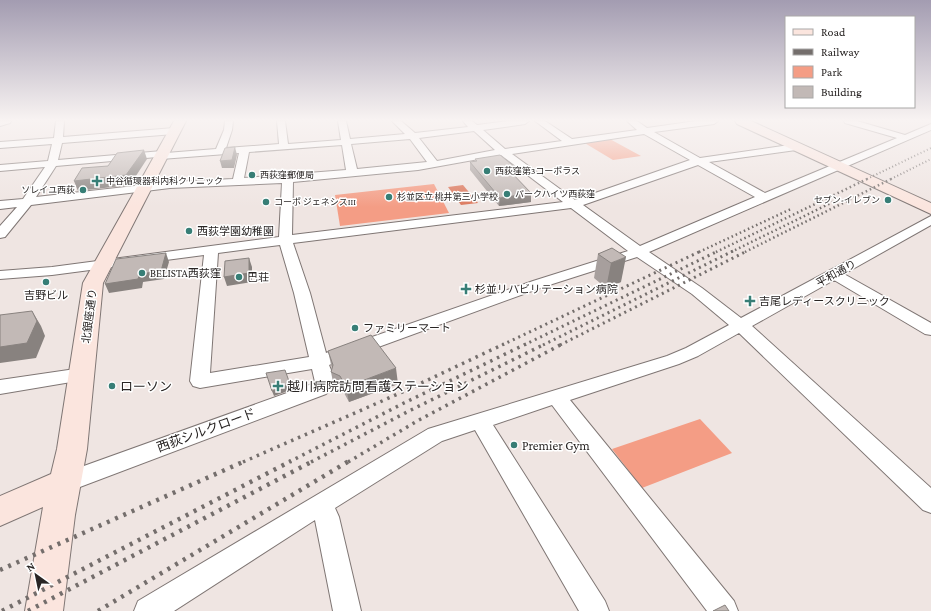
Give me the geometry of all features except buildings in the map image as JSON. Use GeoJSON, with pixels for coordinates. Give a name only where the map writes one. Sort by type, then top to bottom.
{"type":"FeatureCollection","features":[{"type":"Feature","properties":{"kind":"street"},"geometry":{"type":"LineString","coordinates":[[0,234],[27,202],[52,164],[56,150]]}},
{"type":"Feature","properties":{"kind":"street","name":"北銀座通り"},"geometry":{"type":"LineString","coordinates":[[44,611],[58,515],[72,449],[93,283],[101,265],[164,150]]}},
{"type":"Feature","properties":{"kind":"street"},"geometry":{"type":"LineString","coordinates":[[238,182],[245,150]]}},
{"type":"Feature","properties":{"kind":"street"},"geometry":{"type":"LineString","coordinates":[[0,168],[251,150]]}},
{"type":"Feature","properties":{"kind":"street"},"geometry":{"type":"LineString","coordinates":[[347,150],[352,173]]}},
{"type":"Feature","properties":{"kind":"street"},"geometry":{"type":"LineString","coordinates":[[423,150],[434,164]]}},
{"type":"Feature","properties":{"kind":"street"},"geometry":{"type":"LineString","coordinates":[[500,150],[639,252],[697,291],[740,326],[931,503]]}},
{"type":"Feature","properties":{"kind":"street"},"geometry":{"type":"LineString","coordinates":[[0,205],[170,185],[288,179],[418,167],[520,150]]}},
{"type":"Feature","properties":{"kind":"street"},"geometry":{"type":"LineString","coordinates":[[678,150],[765,198]]}},
{"type":"Feature","properties":{"kind":"street"},"geometry":{"type":"LineString","coordinates":[[0,276],[101,265],[285,240],[574,204],[698,161],[778,150]]}},
{"type":"Feature","properties":{"kind":"street"},"geometry":{"type":"LineString","coordinates":[[802,150],[931,209]]}},
{"type":"Feature","properties":{"kind":"street"},"geometry":{"type":"LineString","coordinates":[[211,250],[200,381],[319,362],[538,284],[639,252],[880,150]]}},
{"type":"Feature","properties":{"kind":"street"},"geometry":{"type":"LineString","coordinates":[[288,179],[285,240],[302,293],[319,362]]}},
{"type":"Feature","properties":{"kind":"street","name":"平和通り"},"geometry":{"type":"LineString","coordinates":[[148,611],[320,504],[435,435],[673,360],[692,352],[931,220]]}},
{"type":"Feature","properties":{"kind":"street"},"geometry":{"type":"LineString","coordinates":[[834,274],[931,330]]}},
{"type":"Feature","properties":{"kind":"street","name":"西荻シルクロード"},"geometry":{"type":"LineString","coordinates":[[64,483],[93,471],[319,390],[325,385],[326,379],[319,362]]}},
{"type":"Feature","properties":{"kind":"street"},"geometry":{"type":"LineString","coordinates":[[0,387],[82,374]]}},
{"type":"Feature","properties":{"kind":"street"},"geometry":{"type":"LineString","coordinates":[[557,397],[724,611]]}},
{"type":"Feature","properties":{"kind":"street"},"geometry":{"type":"LineString","coordinates":[[480,421],[595,611]]}},
{"type":"Feature","properties":{"kind":"street"},"geometry":{"type":"LineString","coordinates":[[0,511],[64,483]]}},
{"type":"Feature","properties":{"kind":"street"},"geometry":{"type":"LineString","coordinates":[[320,504],[327,517],[347,611]]}},
{"type":"Feature","properties":{"kind":"green space"},"geometry":{"type":"Polygon","coordinates":[[[596,150],[629,150],[641,156],[613,160],[596,150]]]}},
{"type":"Feature","properties":{"kind":"green space"},"geometry":{"type":"Polygon","coordinates":[[[434,184],[449,213],[340,226],[335,195],[434,184]]]}},
{"type":"Feature","properties":{"kind":"green space"},"geometry":{"type":"Polygon","coordinates":[[[700,419],[732,453],[642,488],[612,449],[700,419]]]}},
{"type":"Feature","properties":{"kind":"shaded area"},"geometry":{"type":"Polygon","coordinates":[[[463,185],[478,203],[461,205],[448,187],[463,185]]]}},
{"type":"Feature","properties":{"kind":"railway"},"geometry":{"type":"LineString","coordinates":[[867,179],[928,150]]}},
{"type":"Feature","properties":{"kind":"railway"},"geometry":{"type":"LineString","coordinates":[[747,251],[931,159]]}},
{"type":"Feature","properties":{"kind":"railway"},"geometry":{"type":"LineString","coordinates":[[716,252],[869,178]]}},
{"type":"Feature","properties":{"kind":"railway"},"geometry":{"type":"LineString","coordinates":[[731,252],[839,199]]}},
{"type":"Feature","properties":{"kind":"railway"},"geometry":{"type":"LineString","coordinates":[[699,252],[791,209]]}},
{"type":"Feature","properties":{"kind":"railway"},"geometry":{"type":"LineString","coordinates":[[502,345],[701,251]]}},
{"type":"Feature","properties":{"kind":"railway"},"geometry":{"type":"LineString","coordinates":[[524,345],[718,251]]}},
{"type":"Feature","properties":{"kind":"railway"},"geometry":{"type":"LineString","coordinates":[[543,345],[733,251]]}},
{"type":"Feature","properties":{"kind":"railway"},"geometry":{"type":"LineString","coordinates":[[560,345],[747,251]]}},
{"type":"Feature","properties":{"kind":"railway"},"geometry":{"type":"LineString","coordinates":[[243,462],[398,394],[504,344]]}},
{"type":"Feature","properties":{"kind":"railway"},"geometry":{"type":"LineString","coordinates":[[289,462],[404,403],[526,344]]}},
{"type":"Feature","properties":{"kind":"railway"},"geometry":{"type":"LineString","coordinates":[[311,462],[411,410],[545,344]]}},
{"type":"Feature","properties":{"kind":"railway"},"geometry":{"type":"LineString","coordinates":[[348,462],[419,420],[562,344]]}},
{"type":"Feature","properties":{"kind":"railway"},"geometry":{"type":"LineString","coordinates":[[0,570],[245,461]]}},
{"type":"Feature","properties":{"kind":"railway"},"geometry":{"type":"LineString","coordinates":[[2,611],[291,461]]}},
{"type":"Feature","properties":{"kind":"railway"},"geometry":{"type":"LineString","coordinates":[[28,611],[313,461]]}},
{"type":"Feature","properties":{"kind":"railway"},"geometry":{"type":"LineString","coordinates":[[98,611],[349,461]]}},
{"type":"Feature","properties":{"kind":"place","name":"西荻窪第3コーポラス"},"geometry":{"type":"Point","coordinates":[487,171]}},
{"type":"Feature","properties":{"kind":"place","name":"西荻窪郵便局"},"geometry":{"type":"Point","coordinates":[252,175]}},
{"type":"Feature","properties":{"kind":"place","name":"中谷循環器科内科クリニック"},"geometry":{"type":"Point","coordinates":[97,181]}},
{"type":"Feature","properties":{"kind":"place","name":"ソレイユ西荻"},"geometry":{"type":"Point","coordinates":[83,190]}},
{"type":"Feature","properties":{"kind":"place","name":"パークハイツ西荻窪"},"geometry":{"type":"Point","coordinates":[507,194]}},
{"type":"Feature","properties":{"kind":"place","name":"杉並区立 桃井第三小学校"},"geometry":{"type":"Point","coordinates":[389,197]}},
{"type":"Feature","properties":{"kind":"place","name":"セブン-イレブン"},"geometry":{"type":"Point","coordinates":[888,200]}},
{"type":"Feature","properties":{"kind":"place","name":"コーポ ジェネシスIII"},"geometry":{"type":"Point","coordinates":[266,202]}},
{"type":"Feature","properties":{"kind":"place","name":"西荻学園幼稚園"},"geometry":{"type":"Point","coordinates":[189,231]}},
{"type":"Feature","properties":{"kind":"place","name":"BELISTA西荻窪"},"geometry":{"type":"Point","coordinates":[142,273]}},
{"type":"Feature","properties":{"kind":"place","name":"巴荘"},"geometry":{"type":"Point","coordinates":[239,277]}},
{"type":"Feature","properties":{"kind":"place","name":"吉野ビル"},"geometry":{"type":"Point","coordinates":[46,282]}},
{"type":"Feature","properties":{"kind":"place","name":"杉並リハビリテーション病院"},"geometry":{"type":"Point","coordinates":[466,289]}},
{"type":"Feature","properties":{"kind":"place","name":"吉尾レディースクリニック"},"geometry":{"type":"Point","coordinates":[750,301]}},
{"type":"Feature","properties":{"kind":"place","name":"ファミリーマート"},"geometry":{"type":"Point","coordinates":[355,328]}},
{"type":"Feature","properties":{"kind":"place","name":"ローソン"},"geometry":{"type":"Point","coordinates":[112,386]}},
{"type":"Feature","properties":{"kind":"place","name":"越川病院訪問看護ステーション"},"geometry":{"type":"Point","coordinates":[278,386]}},
{"type":"Feature","properties":{"kind":"place","name":"Premier Gym"},"geometry":{"type":"Point","coordinates":[514,445]}}]}
